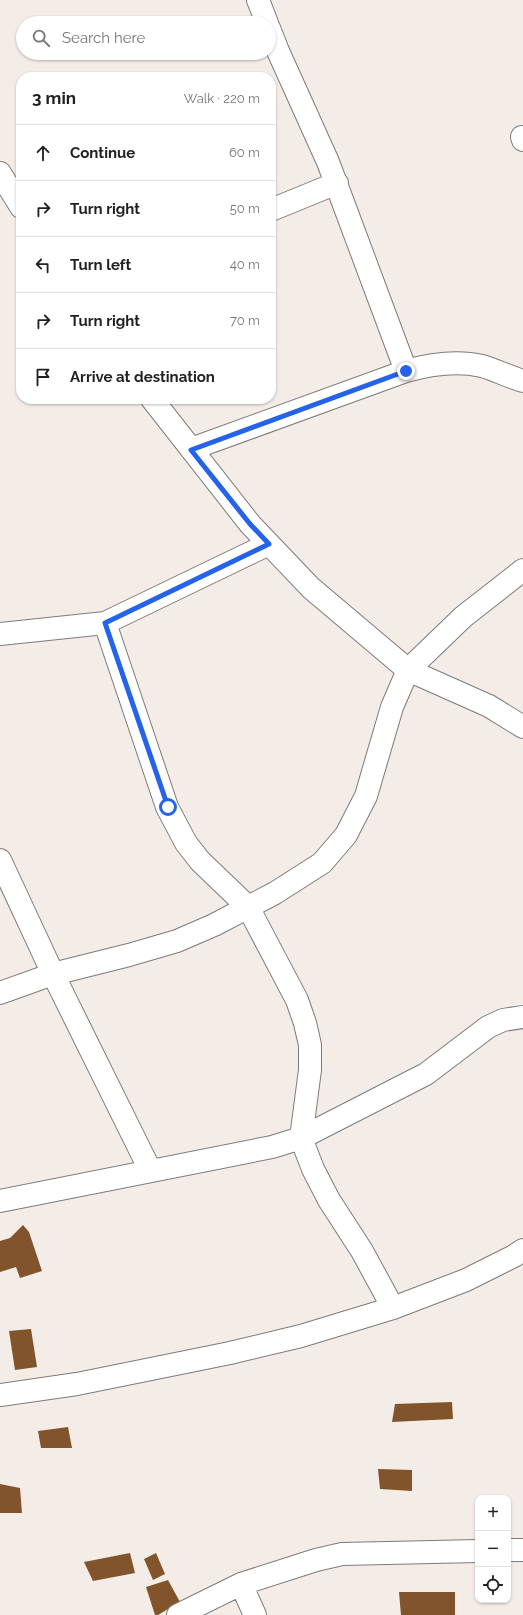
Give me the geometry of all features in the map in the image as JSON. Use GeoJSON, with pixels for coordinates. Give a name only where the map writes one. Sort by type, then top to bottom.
{"type":"FeatureCollection","features":[{"type":"Feature","properties":{"kind":"street"},"geometry":{"type":"LineString","coordinates":[[258,0],[264,16]]}},
{"type":"Feature","properties":{"kind":"street"},"geometry":{"type":"LineString","coordinates":[[276,44],[337,184],[406,371]]}},
{"type":"Feature","properties":{"kind":"street"},"geometry":{"type":"LineString","coordinates":[[0,173],[16,199]]}},
{"type":"Feature","properties":{"kind":"street"},"geometry":{"type":"LineString","coordinates":[[276,208],[337,184]]}},
{"type":"Feature","properties":{"kind":"street"},"geometry":{"type":"LineString","coordinates":[[191,450],[406,371],[432,364],[456,363],[482,366],[523,381]]}},
{"type":"Feature","properties":{"kind":"street"},"geometry":{"type":"LineString","coordinates":[[156,404],[250,524],[311,588],[408,670],[489,706],[523,727]]}},
{"type":"Feature","properties":{"kind":"street"},"geometry":{"type":"LineString","coordinates":[[0,634],[105,623],[269,544]]}},
{"type":"Feature","properties":{"kind":"street"},"geometry":{"type":"LineString","coordinates":[[0,993],[53,974],[177,941],[214,925],[275,893],[322,863],[346,834],[366,796],[392,707],[408,670],[463,617],[523,570]]}},
{"type":"Feature","properties":{"kind":"street"},"geometry":{"type":"LineString","coordinates":[[105,623],[176,827],[200,861],[248,907],[297,1000],[305,1023],[310,1045],[310,1070],[301,1138],[313,1170],[329,1200],[362,1251],[393,1308]]}},
{"type":"Feature","properties":{"kind":"street"},"geometry":{"type":"LineString","coordinates":[[0,860],[53,974],[150,1170]]}},
{"type":"Feature","properties":{"kind":"street"},"geometry":{"type":"LineString","coordinates":[[0,1201],[272,1147],[301,1138],[426,1074],[488,1027],[503,1020],[523,1017]]}},
{"type":"Feature","properties":{"kind":"street"},"geometry":{"type":"LineString","coordinates":[[0,1395],[76,1384],[230,1353],[301,1336],[393,1308],[466,1280],[523,1250]]}},
{"type":"Feature","properties":{"kind":"street"},"geometry":{"type":"LineString","coordinates":[[511,1550],[523,1550]]}},
{"type":"Feature","properties":{"kind":"street"},"geometry":{"type":"LineString","coordinates":[[178,1615],[241,1584],[316,1560],[342,1554],[475,1551]]}},
{"type":"Feature","properties":{"kind":"street"},"geometry":{"type":"LineString","coordinates":[[241,1584],[255,1615]]}},
{"type":"Feature","properties":{"kind":"building"},"geometry":{"type":"Polygon","coordinates":[[[23,1225],[29,1232],[42,1271],[20,1278],[16,1267],[0,1272],[0,1241],[10,1238],[23,1225]]]}},
{"type":"Feature","properties":{"kind":"building"},"geometry":{"type":"Polygon","coordinates":[[[31,1329],[37,1367],[15,1370],[9,1331],[31,1329]]]}},
{"type":"Feature","properties":{"kind":"building"},"geometry":{"type":"Polygon","coordinates":[[[452,1402],[453,1419],[392,1422],[395,1404],[452,1402]]]}},
{"type":"Feature","properties":{"kind":"building"},"geometry":{"type":"Polygon","coordinates":[[[68,1427],[72,1448],[41,1448],[38,1431],[68,1427]]]}},
{"type":"Feature","properties":{"kind":"building"},"geometry":{"type":"Polygon","coordinates":[[[378,1469],[412,1470],[412,1491],[380,1489],[378,1469]]]}},
{"type":"Feature","properties":{"kind":"building"},"geometry":{"type":"Polygon","coordinates":[[[0,1484],[20,1488],[22,1513],[0,1513],[0,1484]]]}},
{"type":"Feature","properties":{"kind":"building"},"geometry":{"type":"Polygon","coordinates":[[[130,1553],[135,1573],[93,1581],[84,1562],[130,1553]]]}},
{"type":"Feature","properties":{"kind":"building"},"geometry":{"type":"Polygon","coordinates":[[[156,1553],[165,1574],[153,1580],[144,1559],[156,1553]]]}},
{"type":"Feature","properties":{"kind":"building"},"geometry":{"type":"Polygon","coordinates":[[[168,1580],[180,1602],[158,1615],[155,1615],[146,1587],[168,1580]]]}},
{"type":"Feature","properties":{"kind":"building"},"geometry":{"type":"Polygon","coordinates":[[[399,1592],[455,1592],[455,1615],[401,1615],[399,1592]]]}},
{"type":"Feature","properties":{"kind":"route"},"geometry":{"type":"LineString","coordinates":[[168,807],[105,623],[269,544],[250,524],[191,450],[406,371]]}}]}
